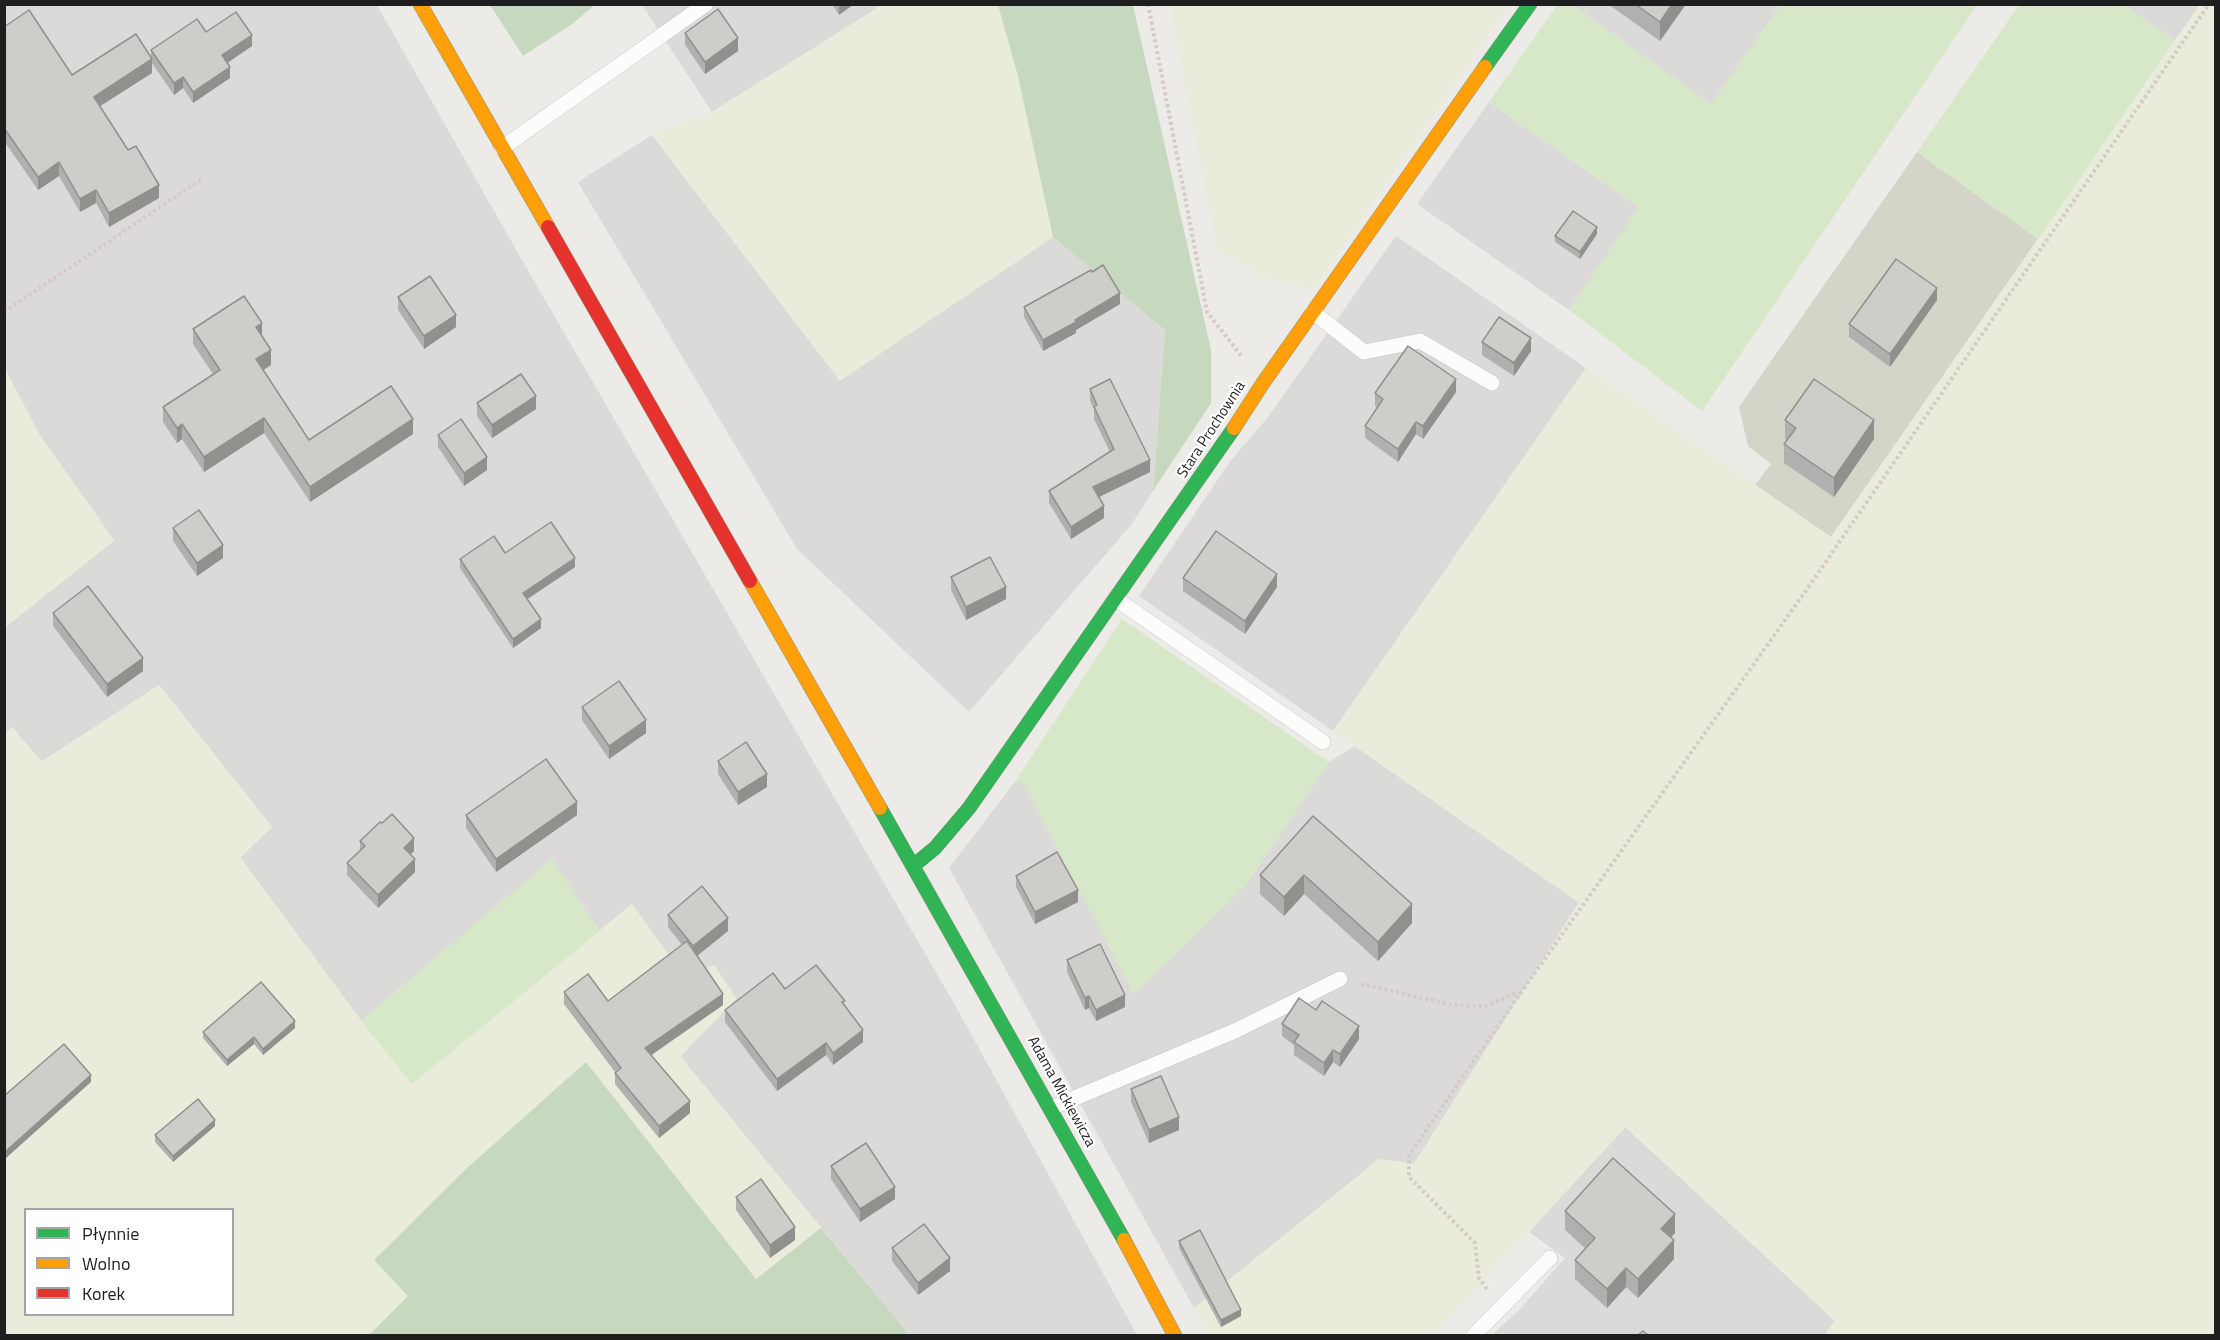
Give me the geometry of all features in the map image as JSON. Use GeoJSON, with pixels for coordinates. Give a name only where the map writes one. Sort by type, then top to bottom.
{"type":"FeatureCollection","features":[{"type":"Feature","properties":{"kind":"main road","name":"Adama Mickiewicza"},"geometry":{"type":"LineString","coordinates":[[420,4],[1051,1108],[1175,1335]]}},
{"type":"Feature","properties":{"kind":"main road","name":"Stara Prochownia"},"geometry":{"type":"LineString","coordinates":[[913,866],[935,848],[969,808],[1207,469],[1263,383],[1530,4]]}},
{"type":"Feature","properties":{"kind":"lane"},"geometry":{"type":"LineString","coordinates":[[502,148],[706,4]]}},
{"type":"Feature","properties":{"kind":"lane"},"geometry":{"type":"LineString","coordinates":[[1313,312],[1364,352],[1420,341],[1492,383]]}},
{"type":"Feature","properties":{"kind":"lane"},"geometry":{"type":"LineString","coordinates":[[1116,598],[1323,742]]}},
{"type":"Feature","properties":{"kind":"lane"},"geometry":{"type":"LineString","coordinates":[[1051,1108],[1237,1030],[1340,980]]}},
{"type":"Feature","properties":{"kind":"lane"},"geometry":{"type":"LineString","coordinates":[[1473,1335],[1550,1258]]}},
{"type":"Feature","properties":{"kind":"path"},"geometry":{"type":"LineString","coordinates":[[1148,4],[1207,312],[1263,383]]}},
{"type":"Feature","properties":{"kind":"path"},"geometry":{"type":"LineString","coordinates":[[1502,1308],[1479,1278],[1475,1243],[1409,1177],[1409,1155],[1522,991],[1812,582],[2209,4]]}},
{"type":"Feature","properties":{"kind":"path"},"geometry":{"type":"LineString","coordinates":[[4,312],[202,179]]}},
{"type":"Feature","properties":{"kind":"path"},"geometry":{"type":"LineString","coordinates":[[1340,980],[1453,1005],[1485,1006],[1522,991]]}},
{"type":"Feature","properties":{"kind":"shaded area"},"geometry":{"type":"Polygon","coordinates":[[[5,5],[377,5],[523,262],[955,1005],[1137,1335],[903,1335],[907,1332],[680,1056],[736,999],[714,965],[686,979],[632,904],[600,931],[552,860],[361,1021],[240,857],[272,827],[159,685],[41,762],[12,727],[5,733],[5,627],[114,540],[39,434],[5,369],[5,5]]]}},
{"type":"Feature","properties":{"kind":"shaded area"},"geometry":{"type":"Polygon","coordinates":[[[642,5],[882,5],[712,112],[642,5]]]}},
{"type":"Feature","properties":{"kind":"shaded area"},"geometry":{"type":"Polygon","coordinates":[[[1573,5],[1781,5],[1711,105],[1573,5]]]}},
{"type":"Feature","properties":{"kind":"shaded area"},"geometry":{"type":"Polygon","coordinates":[[[2124,5],[2200,5],[2175,40],[2124,5]]]}},
{"type":"Feature","properties":{"kind":"shaded area"},"geometry":{"type":"Polygon","coordinates":[[[1489,102],[1640,208],[1569,310],[1417,204],[1489,102]]]}},
{"type":"Feature","properties":{"kind":"shaded area"},"geometry":{"type":"Polygon","coordinates":[[[652,135],[840,380],[1053,237],[1165,330],[1153,491],[1131,525],[969,712],[797,549],[578,182],[652,135]]]}},
{"type":"Feature","properties":{"kind":"shaded area"},"geometry":{"type":"Polygon","coordinates":[[[1917,152],[2038,239],[1831,537],[1755,485],[1771,464],[1748,446],[1739,407],[1917,152]]]}},
{"type":"Feature","properties":{"kind":"shaded area"},"geometry":{"type":"Polygon","coordinates":[[[1396,236],[1586,368],[1333,731],[1139,596],[1229,463],[1268,417],[1396,236]]]}},
{"type":"Feature","properties":{"kind":"shaded area"},"geometry":{"type":"Polygon","coordinates":[[[1355,746],[1579,902],[1414,1164],[1379,1159],[1194,1308],[949,868],[1014,783],[1023,781],[1134,994],[1245,886],[1329,762],[1355,746]]]}},
{"type":"Feature","properties":{"kind":"shaded area"},"geometry":{"type":"Polygon","coordinates":[[[1625,1127],[1836,1321],[1826,1332],[1829,1336],[1491,1336],[1520,1309],[1565,1258],[1529,1232],[1625,1127]]]}},
{"type":"Feature","properties":{"kind":"green space"},"geometry":{"type":"Polygon","coordinates":[[[1558,4],[1573,5],[1711,104],[1781,5],[1977,5],[1702,411],[1569,310],[1639,207],[1489,102],[1558,4]]]}},
{"type":"Feature","properties":{"kind":"green space"},"geometry":{"type":"Polygon","coordinates":[[[490,5],[595,5],[572,24],[523,56],[490,5]]]}},
{"type":"Feature","properties":{"kind":"green space"},"geometry":{"type":"Polygon","coordinates":[[[882,5],[998,5],[1018,76],[1053,237],[840,381],[652,135],[712,112],[882,5]]]}},
{"type":"Feature","properties":{"kind":"green space"},"geometry":{"type":"Polygon","coordinates":[[[998,5],[1133,5],[1211,350],[1211,403],[1153,491],[1165,330],[1053,237],[1018,76],[998,5]]]}},
{"type":"Feature","properties":{"kind":"green space"},"geometry":{"type":"Polygon","coordinates":[[[1170,5],[1509,5],[1314,289],[1272,281],[1217,250],[1170,5]]]}},
{"type":"Feature","properties":{"kind":"green space"},"geometry":{"type":"Polygon","coordinates":[[[2019,5],[2124,5],[2175,40],[2038,239],[1917,152],[2019,5]]]}},
{"type":"Feature","properties":{"kind":"green space"},"geometry":{"type":"Polygon","coordinates":[[[2200,5],[2215,5],[2215,1335],[1829,1335],[1826,1332],[1835,1321],[1626,1127],[1432,1335],[1209,1335],[1194,1308],[1380,1159],[1414,1164],[1579,903],[1333,731],[1586,368],[1831,537],[2200,5]]]}},
{"type":"Feature","properties":{"kind":"green space"},"geometry":{"type":"Polygon","coordinates":[[[5,369],[39,434],[114,541],[5,627],[5,369]]]}},
{"type":"Feature","properties":{"kind":"green space"},"geometry":{"type":"Polygon","coordinates":[[[1122,619],[1329,762],[1245,886],[1134,994],[1023,782],[1014,783],[1122,619]]]}},
{"type":"Feature","properties":{"kind":"green space"},"geometry":{"type":"Polygon","coordinates":[[[159,685],[272,827],[240,858],[361,1020],[412,1084],[632,904],[686,979],[714,965],[736,998],[680,1057],[821,1228],[756,1279],[586,1062],[375,1259],[408,1295],[369,1335],[5,1336],[5,733],[12,727],[42,762],[159,685]]]}},
{"type":"Feature","properties":{"kind":"green space"},"geometry":{"type":"Polygon","coordinates":[[[552,859],[600,931],[412,1084],[361,1021],[552,859]]]}},
{"type":"Feature","properties":{"kind":"green space"},"geometry":{"type":"Polygon","coordinates":[[[586,1062],[756,1279],[821,1228],[907,1332],[903,1336],[369,1335],[408,1296],[374,1260],[466,1169],[586,1062]]]}},
{"type":"Feature","properties":{"kind":"building"},"geometry":{"type":"Polygon","coordinates":[[[1635,4],[1672,4],[1660,22],[1635,4]]]}},
{"type":"Feature","properties":{"kind":"building"},"geometry":{"type":"Polygon","coordinates":[[[718,9],[738,38],[705,62],[685,33],[718,9]]]}},
{"type":"Feature","properties":{"kind":"building"},"geometry":{"type":"Polygon","coordinates":[[[29,10],[72,75],[136,34],[152,59],[94,97],[128,150],[136,146],[159,185],[109,213],[96,190],[80,199],[59,162],[38,177],[4,128],[4,27],[29,10]]]}},
{"type":"Feature","properties":{"kind":"building"},"geometry":{"type":"Polygon","coordinates":[[[236,12],[252,35],[222,55],[230,67],[193,92],[183,77],[174,83],[151,50],[197,19],[206,32],[236,12]]]}},
{"type":"Feature","properties":{"kind":"building"},"geometry":{"type":"Polygon","coordinates":[[[1573,211],[1597,227],[1580,252],[1555,236],[1573,211]]]}},
{"type":"Feature","properties":{"kind":"building"},"geometry":{"type":"Polygon","coordinates":[[[1896,259],[1937,288],[1890,354],[1849,324],[1896,259]]]}},
{"type":"Feature","properties":{"kind":"building"},"geometry":{"type":"Polygon","coordinates":[[[1103,265],[1120,293],[1075,320],[1076,322],[1043,340],[1024,307],[1103,265]]]}},
{"type":"Feature","properties":{"kind":"building"},"geometry":{"type":"Polygon","coordinates":[[[430,276],[456,315],[424,336],[398,297],[430,276]]]}},
{"type":"Feature","properties":{"kind":"building"},"geometry":{"type":"Polygon","coordinates":[[[244,296],[262,323],[256,327],[271,350],[256,359],[309,440],[391,386],[413,419],[310,487],[264,418],[204,457],[182,424],[177,428],[163,407],[220,370],[193,329],[244,296]]]}},
{"type":"Feature","properties":{"kind":"building"},"geometry":{"type":"Polygon","coordinates":[[[1499,317],[1531,338],[1514,363],[1482,342],[1499,317]]]}},
{"type":"Feature","properties":{"kind":"building"},"geometry":{"type":"Polygon","coordinates":[[[1408,346],[1456,379],[1423,426],[1416,422],[1398,449],[1365,426],[1383,399],[1375,393],[1408,346]]]}},
{"type":"Feature","properties":{"kind":"building"},"geometry":{"type":"Polygon","coordinates":[[[521,374],[536,396],[492,425],[477,403],[521,374]]]}},
{"type":"Feature","properties":{"kind":"building"},"geometry":{"type":"Polygon","coordinates":[[[1110,379],[1150,460],[1093,487],[1104,506],[1071,527],[1049,491],[1114,449],[1094,407],[1097,405],[1090,389],[1110,379]]]}},
{"type":"Feature","properties":{"kind":"building"},"geometry":{"type":"Polygon","coordinates":[[[1814,379],[1874,420],[1834,478],[1784,444],[1796,428],[1785,420],[1814,379]]]}},
{"type":"Feature","properties":{"kind":"building"},"geometry":{"type":"Polygon","coordinates":[[[461,419],[487,457],[464,473],[438,435],[461,419]]]}},
{"type":"Feature","properties":{"kind":"building"},"geometry":{"type":"Polygon","coordinates":[[[199,510],[223,545],[197,563],[173,528],[199,510]]]}},
{"type":"Feature","properties":{"kind":"building"},"geometry":{"type":"Polygon","coordinates":[[[551,522],[575,558],[523,593],[541,619],[513,639],[460,559],[494,536],[505,553],[551,522]]]}},
{"type":"Feature","properties":{"kind":"building"},"geometry":{"type":"Polygon","coordinates":[[[1216,531],[1277,574],[1245,621],[1183,578],[1216,531]]]}},
{"type":"Feature","properties":{"kind":"building"},"geometry":{"type":"Polygon","coordinates":[[[990,557],[1006,587],[966,607],[951,577],[990,557]]]}},
{"type":"Feature","properties":{"kind":"building"},"geometry":{"type":"Polygon","coordinates":[[[88,586],[143,658],[107,684],[53,613],[88,586]]]}},
{"type":"Feature","properties":{"kind":"building"},"geometry":{"type":"Polygon","coordinates":[[[619,681],[646,720],[609,746],[582,707],[619,681]]]}},
{"type":"Feature","properties":{"kind":"building"},"geometry":{"type":"Polygon","coordinates":[[[746,742],[767,774],[738,792],[718,761],[746,742]]]}},
{"type":"Feature","properties":{"kind":"building"},"geometry":{"type":"Polygon","coordinates":[[[546,759],[577,802],[496,859],[466,815],[546,759]]]}},
{"type":"Feature","properties":{"kind":"building"},"geometry":{"type":"Polygon","coordinates":[[[392,814],[414,838],[404,848],[415,859],[378,895],[347,863],[365,846],[360,841],[392,814]]]}},
{"type":"Feature","properties":{"kind":"building"},"geometry":{"type":"Polygon","coordinates":[[[1313,816],[1412,904],[1378,942],[1304,875],[1284,897],[1260,875],[1313,816]]]}},
{"type":"Feature","properties":{"kind":"building"},"geometry":{"type":"Polygon","coordinates":[[[1057,852],[1078,890],[1035,912],[1016,876],[1057,852]]]}},
{"type":"Feature","properties":{"kind":"building"},"geometry":{"type":"Polygon","coordinates":[[[702,886],[728,918],[693,946],[668,915],[702,886]]]}},
{"type":"Feature","properties":{"kind":"building"},"geometry":{"type":"Polygon","coordinates":[[[687,941],[723,994],[645,1048],[690,1101],[659,1126],[615,1073],[621,1068],[564,992],[588,974],[608,1001],[687,941]]]}},
{"type":"Feature","properties":{"kind":"building"},"geometry":{"type":"Polygon","coordinates":[[[1100,944],[1125,995],[1096,1010],[1089,996],[1085,998],[1067,960],[1100,944]]]}},
{"type":"Feature","properties":{"kind":"building"},"geometry":{"type":"Polygon","coordinates":[[[816,965],[845,1001],[842,1002],[863,1030],[833,1053],[826,1043],[777,1079],[725,1010],[773,973],[785,989],[816,965]]]}},
{"type":"Feature","properties":{"kind":"building"},"geometry":{"type":"Polygon","coordinates":[[[261,982],[295,1021],[263,1049],[254,1037],[227,1060],[203,1032],[261,982]]]}},
{"type":"Feature","properties":{"kind":"building"},"geometry":{"type":"Polygon","coordinates":[[[1299,998],[1316,1010],[1322,1001],[1359,1026],[1340,1054],[1333,1050],[1324,1063],[1294,1042],[1299,1035],[1282,1024],[1299,998]]]}},
{"type":"Feature","properties":{"kind":"building"},"geometry":{"type":"Polygon","coordinates":[[[64,1044],[91,1075],[6,1151],[4,1150],[4,1096],[64,1044]]]}},
{"type":"Feature","properties":{"kind":"building"},"geometry":{"type":"Polygon","coordinates":[[[1161,1076],[1179,1117],[1149,1130],[1131,1089],[1161,1076]]]}},
{"type":"Feature","properties":{"kind":"building"},"geometry":{"type":"Polygon","coordinates":[[[198,1099],[215,1120],[173,1156],[155,1135],[198,1099]]]}},
{"type":"Feature","properties":{"kind":"building"},"geometry":{"type":"Polygon","coordinates":[[[866,1143],[895,1187],[860,1209],[831,1166],[866,1143]]]}},
{"type":"Feature","properties":{"kind":"building"},"geometry":{"type":"Polygon","coordinates":[[[1613,1158],[1675,1214],[1661,1229],[1674,1240],[1638,1279],[1626,1268],[1607,1289],[1575,1260],[1595,1238],[1565,1211],[1613,1158]]]}},
{"type":"Feature","properties":{"kind":"building"},"geometry":{"type":"Polygon","coordinates":[[[761,1179],[795,1227],[770,1245],[736,1197],[761,1179]]]}},
{"type":"Feature","properties":{"kind":"building"},"geometry":{"type":"Polygon","coordinates":[[[924,1224],[950,1258],[918,1283],[892,1248],[924,1224]]]}},
{"type":"Feature","properties":{"kind":"building"},"geometry":{"type":"Polygon","coordinates":[[[1200,1230],[1241,1310],[1221,1320],[1179,1241],[1200,1230]]]}},
{"type":"Feature","properties":{"kind":"traffic: fast"},"geometry":{"type":"LineString","coordinates":[[1485,67],[1530,4]]}},
{"type":"Feature","properties":{"kind":"traffic: fast"},"geometry":{"type":"LineString","coordinates":[[913,866],[935,848],[969,808],[1234,428]]}},
{"type":"Feature","properties":{"kind":"traffic: fast"},"geometry":{"type":"LineString","coordinates":[[880,808],[1124,1240]]}},
{"type":"Feature","properties":{"kind":"traffic: slow"},"geometry":{"type":"LineString","coordinates":[[420,4],[548,227]]}},
{"type":"Feature","properties":{"kind":"traffic: slow"},"geometry":{"type":"LineString","coordinates":[[1234,428],[1263,383],[1485,67]]}},
{"type":"Feature","properties":{"kind":"traffic: slow"},"geometry":{"type":"LineString","coordinates":[[750,581],[880,808]]}},
{"type":"Feature","properties":{"kind":"traffic: slow"},"geometry":{"type":"LineString","coordinates":[[1124,1240],[1175,1336]]}},
{"type":"Feature","properties":{"kind":"traffic: jam"},"geometry":{"type":"LineString","coordinates":[[548,227],[750,581]]}}]}
